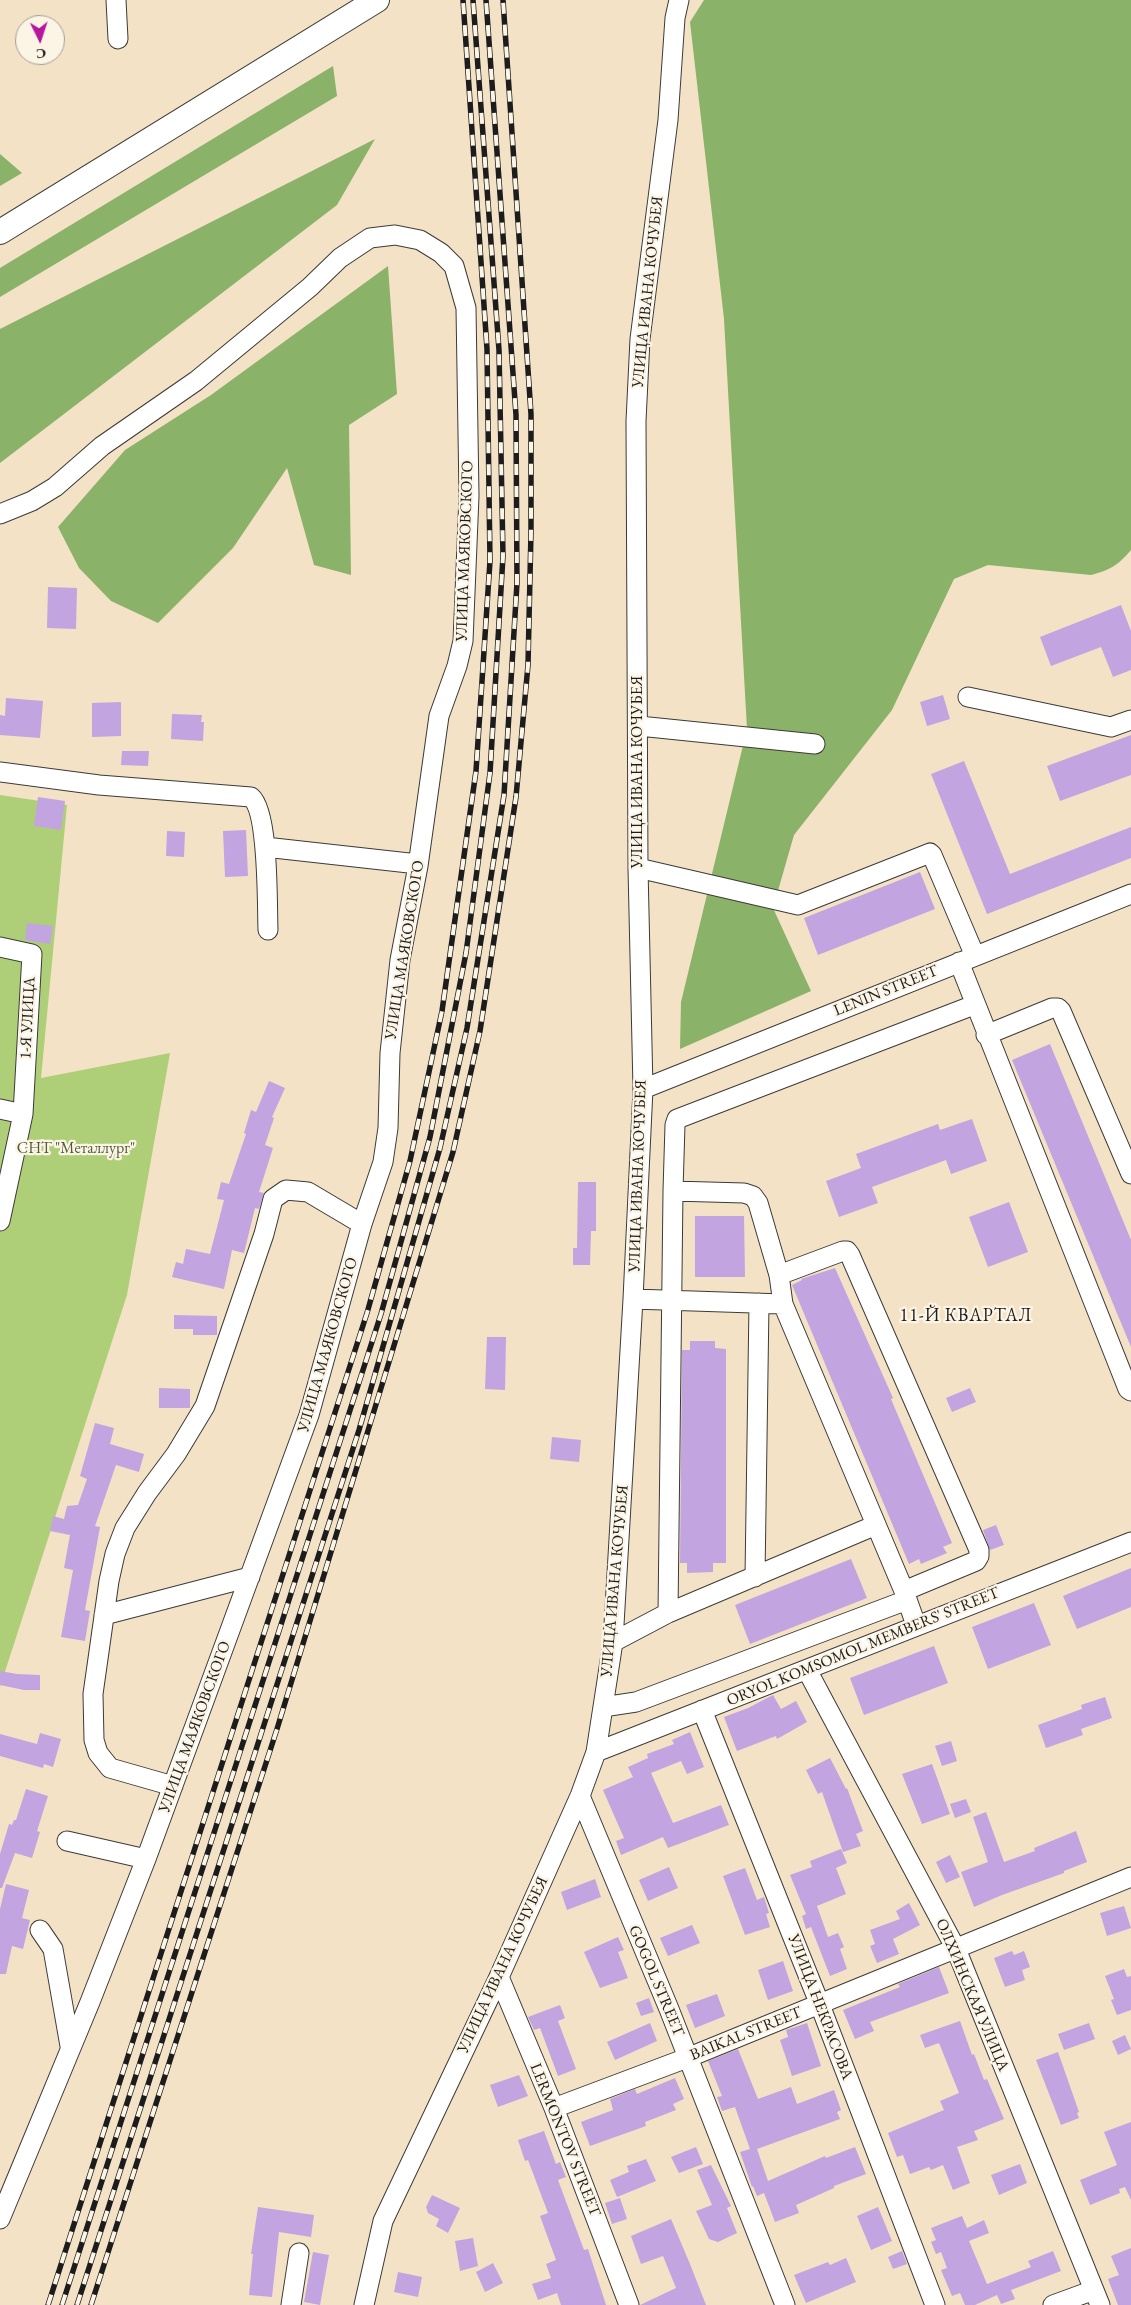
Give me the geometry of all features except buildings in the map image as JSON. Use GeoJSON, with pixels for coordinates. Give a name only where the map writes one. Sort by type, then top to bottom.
{"type":"FeatureCollection","features":[{"type":"Feature","properties":{"kind":"main road"},"geometry":{"type":"LineString","coordinates":[[0,232],[374,2]]}},
{"type":"Feature","properties":{"kind":"street"},"geometry":{"type":"LineString","coordinates":[[116,0],[118,39]]}},
{"type":"Feature","properties":{"kind":"street","name":"УЛИЦА ИВАНА КОЧУБЕЯ"},"geometry":{"type":"LineString","coordinates":[[364,2305],[383,2221],[499,1977],[580,1796],[596,1752],[613,1642],[643,1089],[638,868],[639,726],[636,403],[640,339],[668,120],[675,18],[679,0]]}},
{"type":"Feature","properties":{"kind":"street","name":"УЛИЦА МАЯКОВСКОГО"},"geometry":{"type":"LineString","coordinates":[[0,514],[32,501],[55,487],[102,446],[196,381],[310,287],[340,258],[370,238],[396,235],[420,240],[441,253],[454,266],[466,308],[469,496],[463,641],[457,666],[439,716],[418,864],[400,960],[390,1053],[386,1146],[383,1162],[362,1224],[309,1415],[146,1859],[90,2002],[70,2046],[0,2219]]}},
{"type":"Feature","properties":{"kind":"street"},"geometry":{"type":"LineString","coordinates":[[968,697],[1111,727],[1131,720]]}},
{"type":"Feature","properties":{"kind":"street"},"geometry":{"type":"LineString","coordinates":[[639,726],[815,744]]}},
{"type":"Feature","properties":{"kind":"street"},"geometry":{"type":"LineString","coordinates":[[0,772],[99,784],[251,797],[258,805],[265,847],[268,930]]}},
{"type":"Feature","properties":{"kind":"street"},"geometry":{"type":"LineString","coordinates":[[265,847],[418,864]]}},
{"type":"Feature","properties":{"kind":"street"},"geometry":{"type":"LineString","coordinates":[[638,868],[798,905],[930,853],[932,855],[967,959],[974,1005],[1128,1389],[1131,1391]]}},
{"type":"Feature","properties":{"kind":"street","name":"LENIN STREET"},"geometry":{"type":"LineString","coordinates":[[643,1089],[1130,896]]}},
{"type":"Feature","properties":{"kind":"street","name":"1-Я УЛИЦА"},"geometry":{"type":"LineString","coordinates":[[0,947],[32,954],[23,1114]]}},
{"type":"Feature","properties":{"kind":"street"},"geometry":{"type":"LineString","coordinates":[[668,1614],[675,1125],[677,1119],[974,1005]]}},
{"type":"Feature","properties":{"kind":"street"},"geometry":{"type":"LineString","coordinates":[[986,1035],[1052,1008],[1058,1008],[1061,1011],[1131,1174]]}},
{"type":"Feature","properties":{"kind":"street"},"geometry":{"type":"LineString","coordinates":[[0,1109],[23,1114],[0,1221]]}},
{"type":"Feature","properties":{"kind":"street"},"geometry":{"type":"LineString","coordinates":[[173,1786],[110,1768],[98,1753],[94,1740],[93,1694],[115,1554],[125,1528],[147,1493],[176,1454],[205,1406],[264,1234],[273,1199],[286,1190],[308,1192],[362,1224]]}},
{"type":"Feature","properties":{"kind":"street"},"geometry":{"type":"LineString","coordinates":[[674,1191],[744,1193],[753,1196],[758,1203],[779,1275],[783,1304],[906,1595],[916,1625]]}},
{"type":"Feature","properties":{"kind":"street"},"geometry":{"type":"LineString","coordinates":[[603,1707],[636,1702],[906,1595],[976,1561],[979,1556],[979,1550],[850,1254],[847,1251],[843,1251],[779,1275]]}},
{"type":"Feature","properties":{"kind":"street"},"geometry":{"type":"LineString","coordinates":[[633,1299],[783,1304]]}},
{"type":"Feature","properties":{"kind":"street"},"geometry":{"type":"LineString","coordinates":[[755,1577],[758,1303]]}},
{"type":"Feature","properties":{"kind":"street"},"geometry":{"type":"LineString","coordinates":[[613,1642],[668,1614],[876,1525]]}},
{"type":"Feature","properties":{"kind":"street","name":"ORYOL KOMSOMOL MEMBERS' STREET"},"geometry":{"type":"LineString","coordinates":[[596,1752],[1131,1542]]}},
{"type":"Feature","properties":{"kind":"street"},"geometry":{"type":"LineString","coordinates":[[104,1615],[250,1577]]}},
{"type":"Feature","properties":{"kind":"street","name":"ОЛХИНСКАЯ УЛИЦА"},"geometry":{"type":"LineString","coordinates":[[807,1670],[956,1949],[1097,2298]]}},
{"type":"Feature","properties":{"kind":"street","name":"УЛИЦА НЕКРАСОВА"},"geometry":{"type":"LineString","coordinates":[[702,1710],[820,2005],[935,2305]]}},
{"type":"Feature","properties":{"kind":"street","name":"GOGOL STREET"},"geometry":{"type":"LineString","coordinates":[[580,1796],[688,2058],[785,2305]]}},
{"type":"Feature","properties":{"kind":"street"},"geometry":{"type":"LineString","coordinates":[[67,1841],[146,1859]]}},
{"type":"Feature","properties":{"kind":"street","name":"BAIKAL STREET"},"geometry":{"type":"LineString","coordinates":[[554,2108],[688,2058],[956,1949],[1129,1882]]}},
{"type":"Feature","properties":{"kind":"street"},"geometry":{"type":"LineString","coordinates":[[40,1930],[53,1949],[70,2046]]}},
{"type":"Feature","properties":{"kind":"street","name":"LERMONTOV STREET"},"geometry":{"type":"LineString","coordinates":[[499,1977],[554,2108],[629,2305]]}},
{"type":"Feature","properties":{"kind":"street"},"geometry":{"type":"LineString","coordinates":[[291,2305],[299,2253]]}},
{"type":"Feature","properties":{"kind":"street"},"geometry":{"type":"LineString","coordinates":[[1053,2305],[1097,2298]]}},
{"type":"Feature","properties":{"kind":"green space"},"geometry":{"type":"Polygon","coordinates":[[[704,0],[1131,0],[1131,550],[1114,566],[1091,575],[988,565],[954,579],[892,710],[794,835],[773,908],[811,991],[680,1049],[681,1002],[747,729],[724,319],[690,22],[704,0]]]}},
{"type":"Feature","properties":{"kind":"green space"},"geometry":{"type":"Polygon","coordinates":[[[333,66],[337,96],[0,297],[0,268],[333,66]]]}},
{"type":"Feature","properties":{"kind":"green space"},"geometry":{"type":"Polygon","coordinates":[[[375,139],[337,205],[0,463],[0,329],[375,139]]]}},
{"type":"Feature","properties":{"kind":"green space"},"geometry":{"type":"Polygon","coordinates":[[[0,154],[22,173],[0,186],[0,154]]]}},
{"type":"Feature","properties":{"kind":"green space"},"geometry":{"type":"Polygon","coordinates":[[[388,266],[397,394],[349,425],[351,575],[314,565],[287,468],[233,548],[158,623],[111,601],[79,568],[58,527],[125,450],[211,395],[388,266]]]}},
{"type":"Feature","properties":{"kind":"green space","name":"СНТ \"Металлург\""},"geometry":{"type":"Polygon","coordinates":[[[0,795],[67,805],[41,1078],[170,1053],[127,1295],[0,1687],[0,795]]]}},
{"type":"Feature","properties":{"kind":"railway"},"geometry":{"type":"LineString","coordinates":[[48,2305],[367,1313],[410,1161],[442,1011],[476,771],[490,561],[487,349],[463,0]]}},
{"type":"Feature","properties":{"kind":"railway"},"geometry":{"type":"LineString","coordinates":[[62,2305],[381,1314],[430,1137],[466,953],[490,773],[503,556],[499,350],[473,0]]}},
{"type":"Feature","properties":{"kind":"railway"},"geometry":{"type":"LineString","coordinates":[[77,2305],[359,1430],[440,1148],[467,1028],[504,795],[517,583],[516,415],[486,0]]}},
{"type":"Feature","properties":{"kind":"railway"},"geometry":{"type":"LineString","coordinates":[[91,2305],[277,1729],[453,1152],[480,1031],[516,797],[528,665],[531,532],[531,414],[503,0]]}},
{"type":"Feature","properties":{"kind":"district","name":"11-Й КВАРТАЛ"},"geometry":{"type":"Point","coordinates":[966,1316]}}]}
